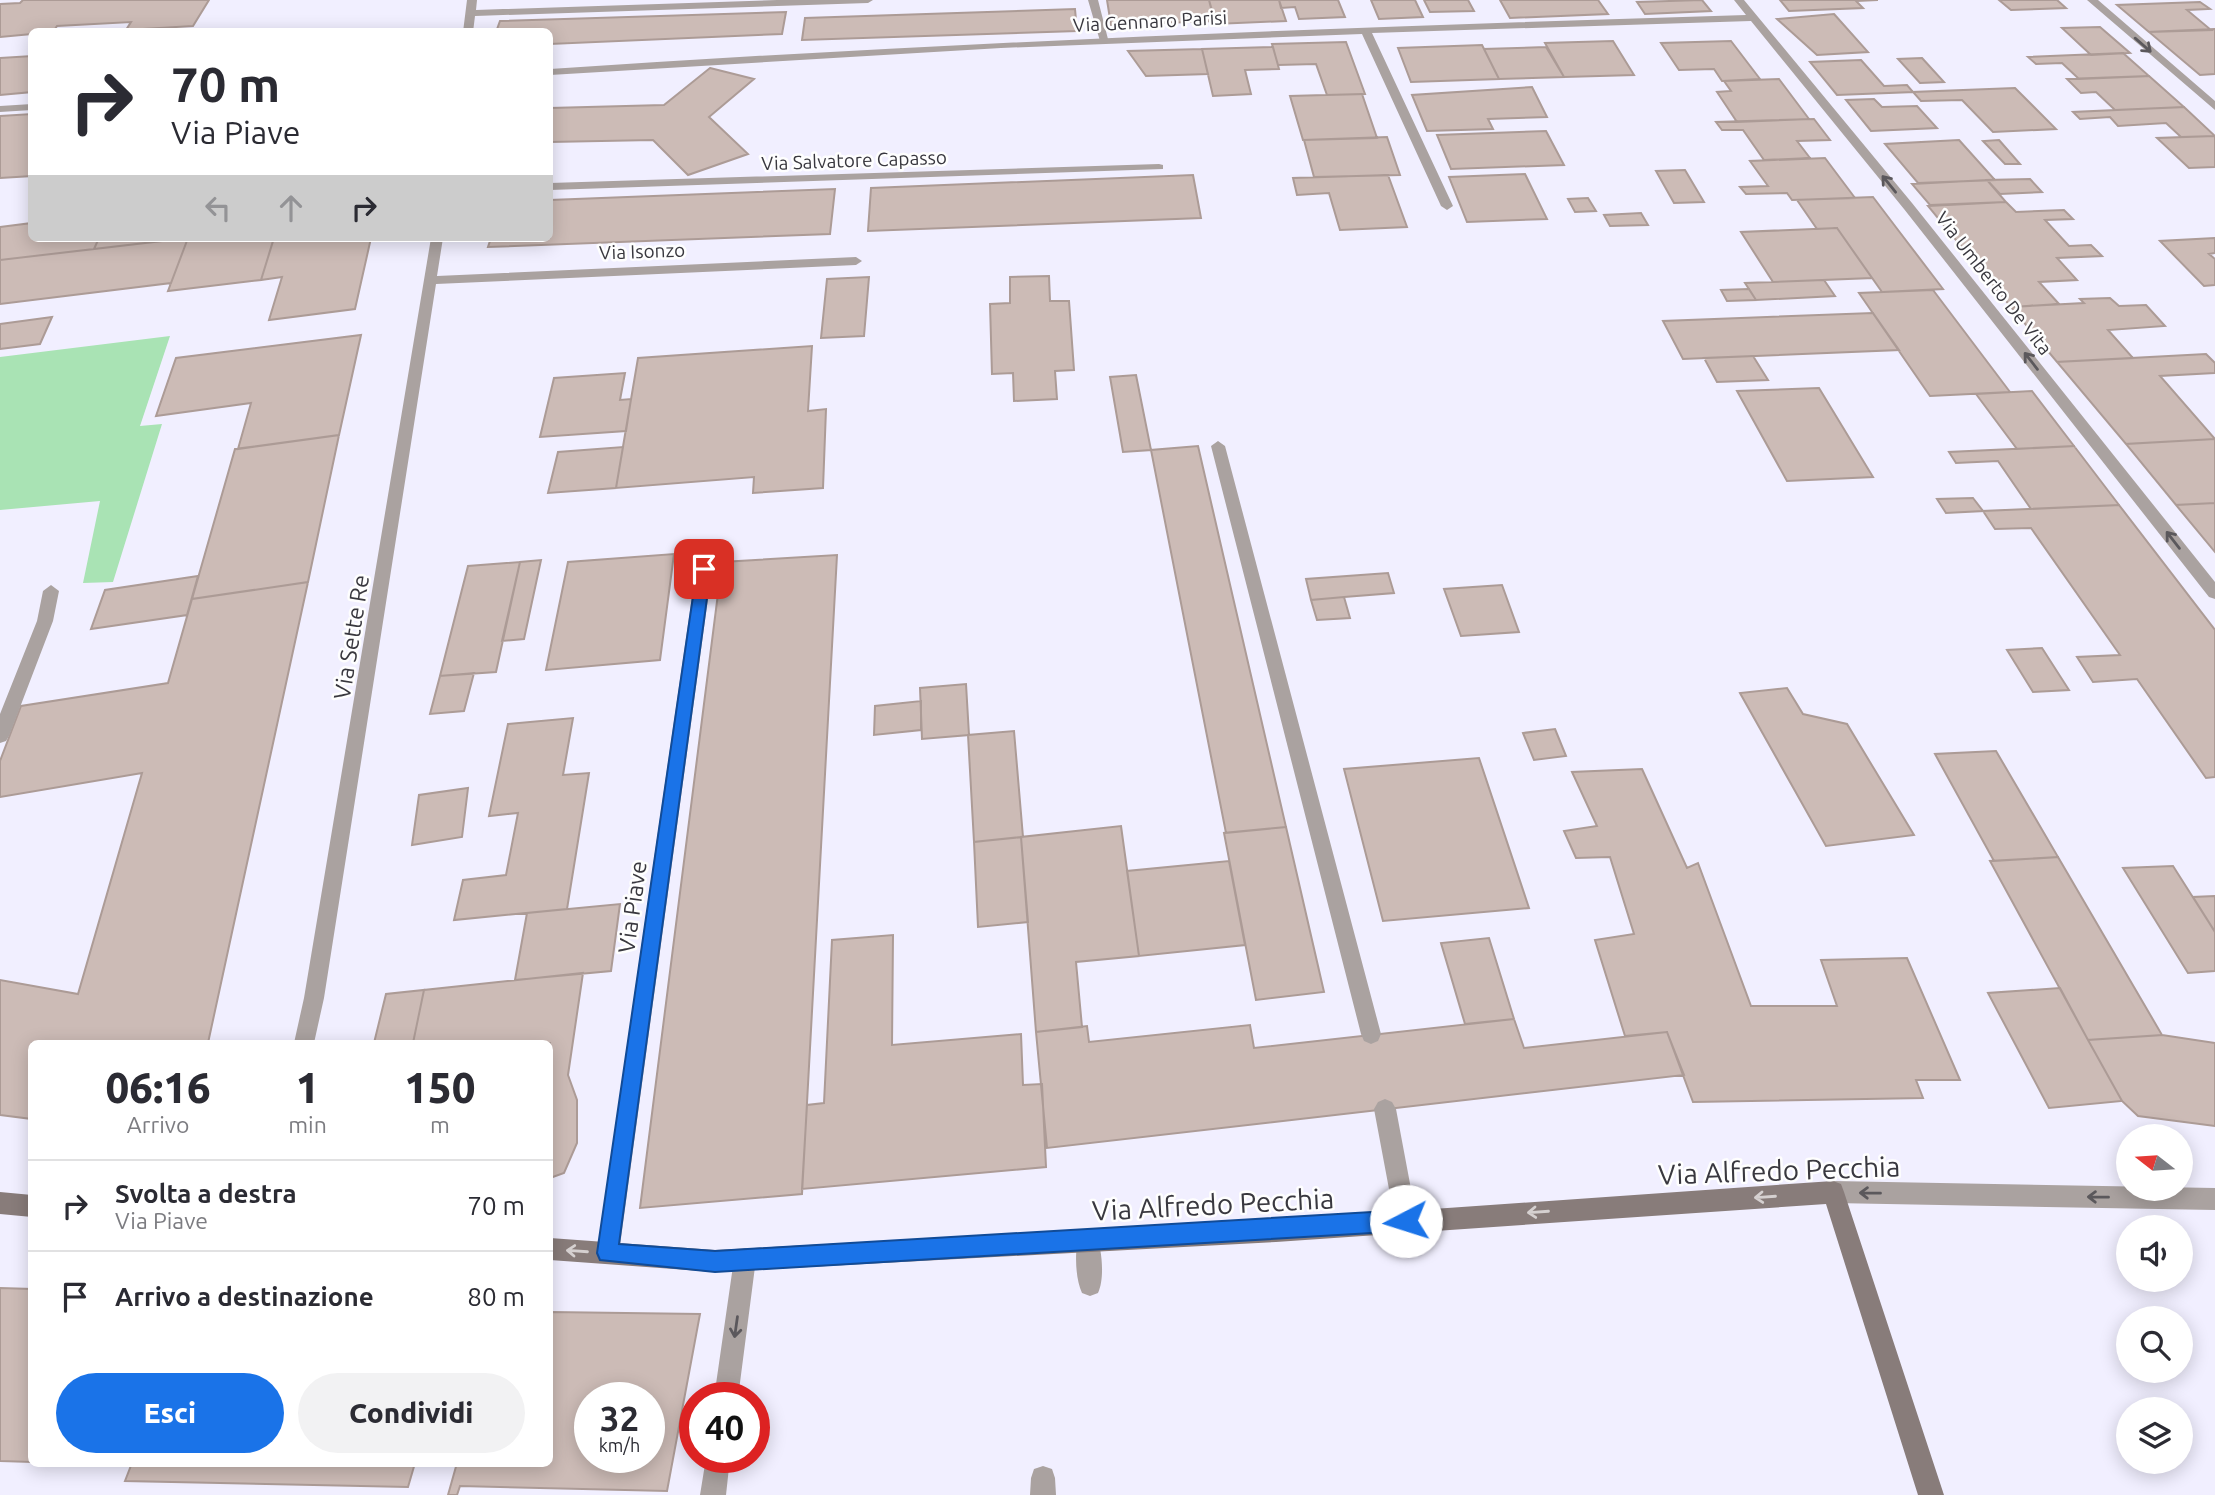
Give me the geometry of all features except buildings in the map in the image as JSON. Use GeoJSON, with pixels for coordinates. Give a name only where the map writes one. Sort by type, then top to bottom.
{"type":"FeatureCollection","features":[{"type":"Feature","properties":{"kind":"street"},"geometry":{"type":"LineString","coordinates":[[469,28],[472,0]]}},
{"type":"Feature","properties":{"kind":"street"},"geometry":{"type":"LineString","coordinates":[[471,13],[868,0]]}},
{"type":"Feature","properties":{"kind":"street"},"geometry":{"type":"LineString","coordinates":[[1093,0],[1105,41]]}},
{"type":"Feature","properties":{"kind":"street","name":"Via Umberto De Vita"},"geometry":{"type":"LineString","coordinates":[[1739,0],[1916,217],[2215,593]]}},
{"type":"Feature","properties":{"kind":"street"},"geometry":{"type":"LineString","coordinates":[[2092,0],[2215,107]]}},
{"type":"Feature","properties":{"kind":"street","name":"Via Gennaro Parisi"},"geometry":{"type":"LineString","coordinates":[[553,72],[734,58],[1365,29],[1753,18]]}},
{"type":"Feature","properties":{"kind":"street"},"geometry":{"type":"LineString","coordinates":[[1365,29],[1447,206]]}},
{"type":"Feature","properties":{"kind":"street"},"geometry":{"type":"LineString","coordinates":[[0,109],[28,107]]}},
{"type":"Feature","properties":{"kind":"street","name":"Via Salvatore Capasso"},"geometry":{"type":"LineString","coordinates":[[553,187],[1159,167]]}},
{"type":"Feature","properties":{"kind":"street","name":"Via Sette Re"},"geometry":{"type":"LineString","coordinates":[[305,1040],[321,957],[436,242]]}},
{"type":"Feature","properties":{"kind":"street","name":"Via Isonzo"},"geometry":{"type":"LineString","coordinates":[[430,280],[856,261]]}},
{"type":"Feature","properties":{"kind":"street"},"geometry":{"type":"LineString","coordinates":[[1218,446],[1371,1034]]}},
{"type":"Feature","properties":{"kind":"street","name":"Via Piave"},"geometry":{"type":"LineString","coordinates":[[608,1253],[704,569]]}},
{"type":"Feature","properties":{"kind":"street"},"geometry":{"type":"LineString","coordinates":[[0,736],[45,621],[51,591]]}},
{"type":"Feature","properties":{"kind":"street"},"geometry":{"type":"LineString","coordinates":[[1385,1109],[1406,1221]]}},
{"type":"Feature","properties":{"kind":"street"},"geometry":{"type":"LineString","coordinates":[[1833,1192],[1931,1495]]}},
{"type":"Feature","properties":{"kind":"street","name":"Via Alfredo Pecchia"},"geometry":{"type":"LineString","coordinates":[[553,1249],[715,1261],[1088,1241],[1833,1192],[2215,1199]]}},
{"type":"Feature","properties":{"kind":"street"},"geometry":{"type":"LineString","coordinates":[[0,1203],[28,1206]]}},
{"type":"Feature","properties":{"kind":"street"},"geometry":{"type":"LineString","coordinates":[[1088,1241],[1090,1284]]}},
{"type":"Feature","properties":{"kind":"street"},"geometry":{"type":"LineString","coordinates":[[728,1382],[745,1259]]}},
{"type":"Feature","properties":{"kind":"street"},"geometry":{"type":"LineString","coordinates":[[713,1495],[716,1473]]}},
{"type":"Feature","properties":{"kind":"green space"},"geometry":{"type":"Polygon","coordinates":[[[170,336],[140,426],[162,424],[113,582],[83,583],[100,501],[0,510],[0,357],[170,336]]]}},
{"type":"Feature","properties":{"kind":"route"},"geometry":{"type":"LineString","coordinates":[[704,569],[608,1253],[715,1261],[1276,1231],[1406,1221]]}}]}
